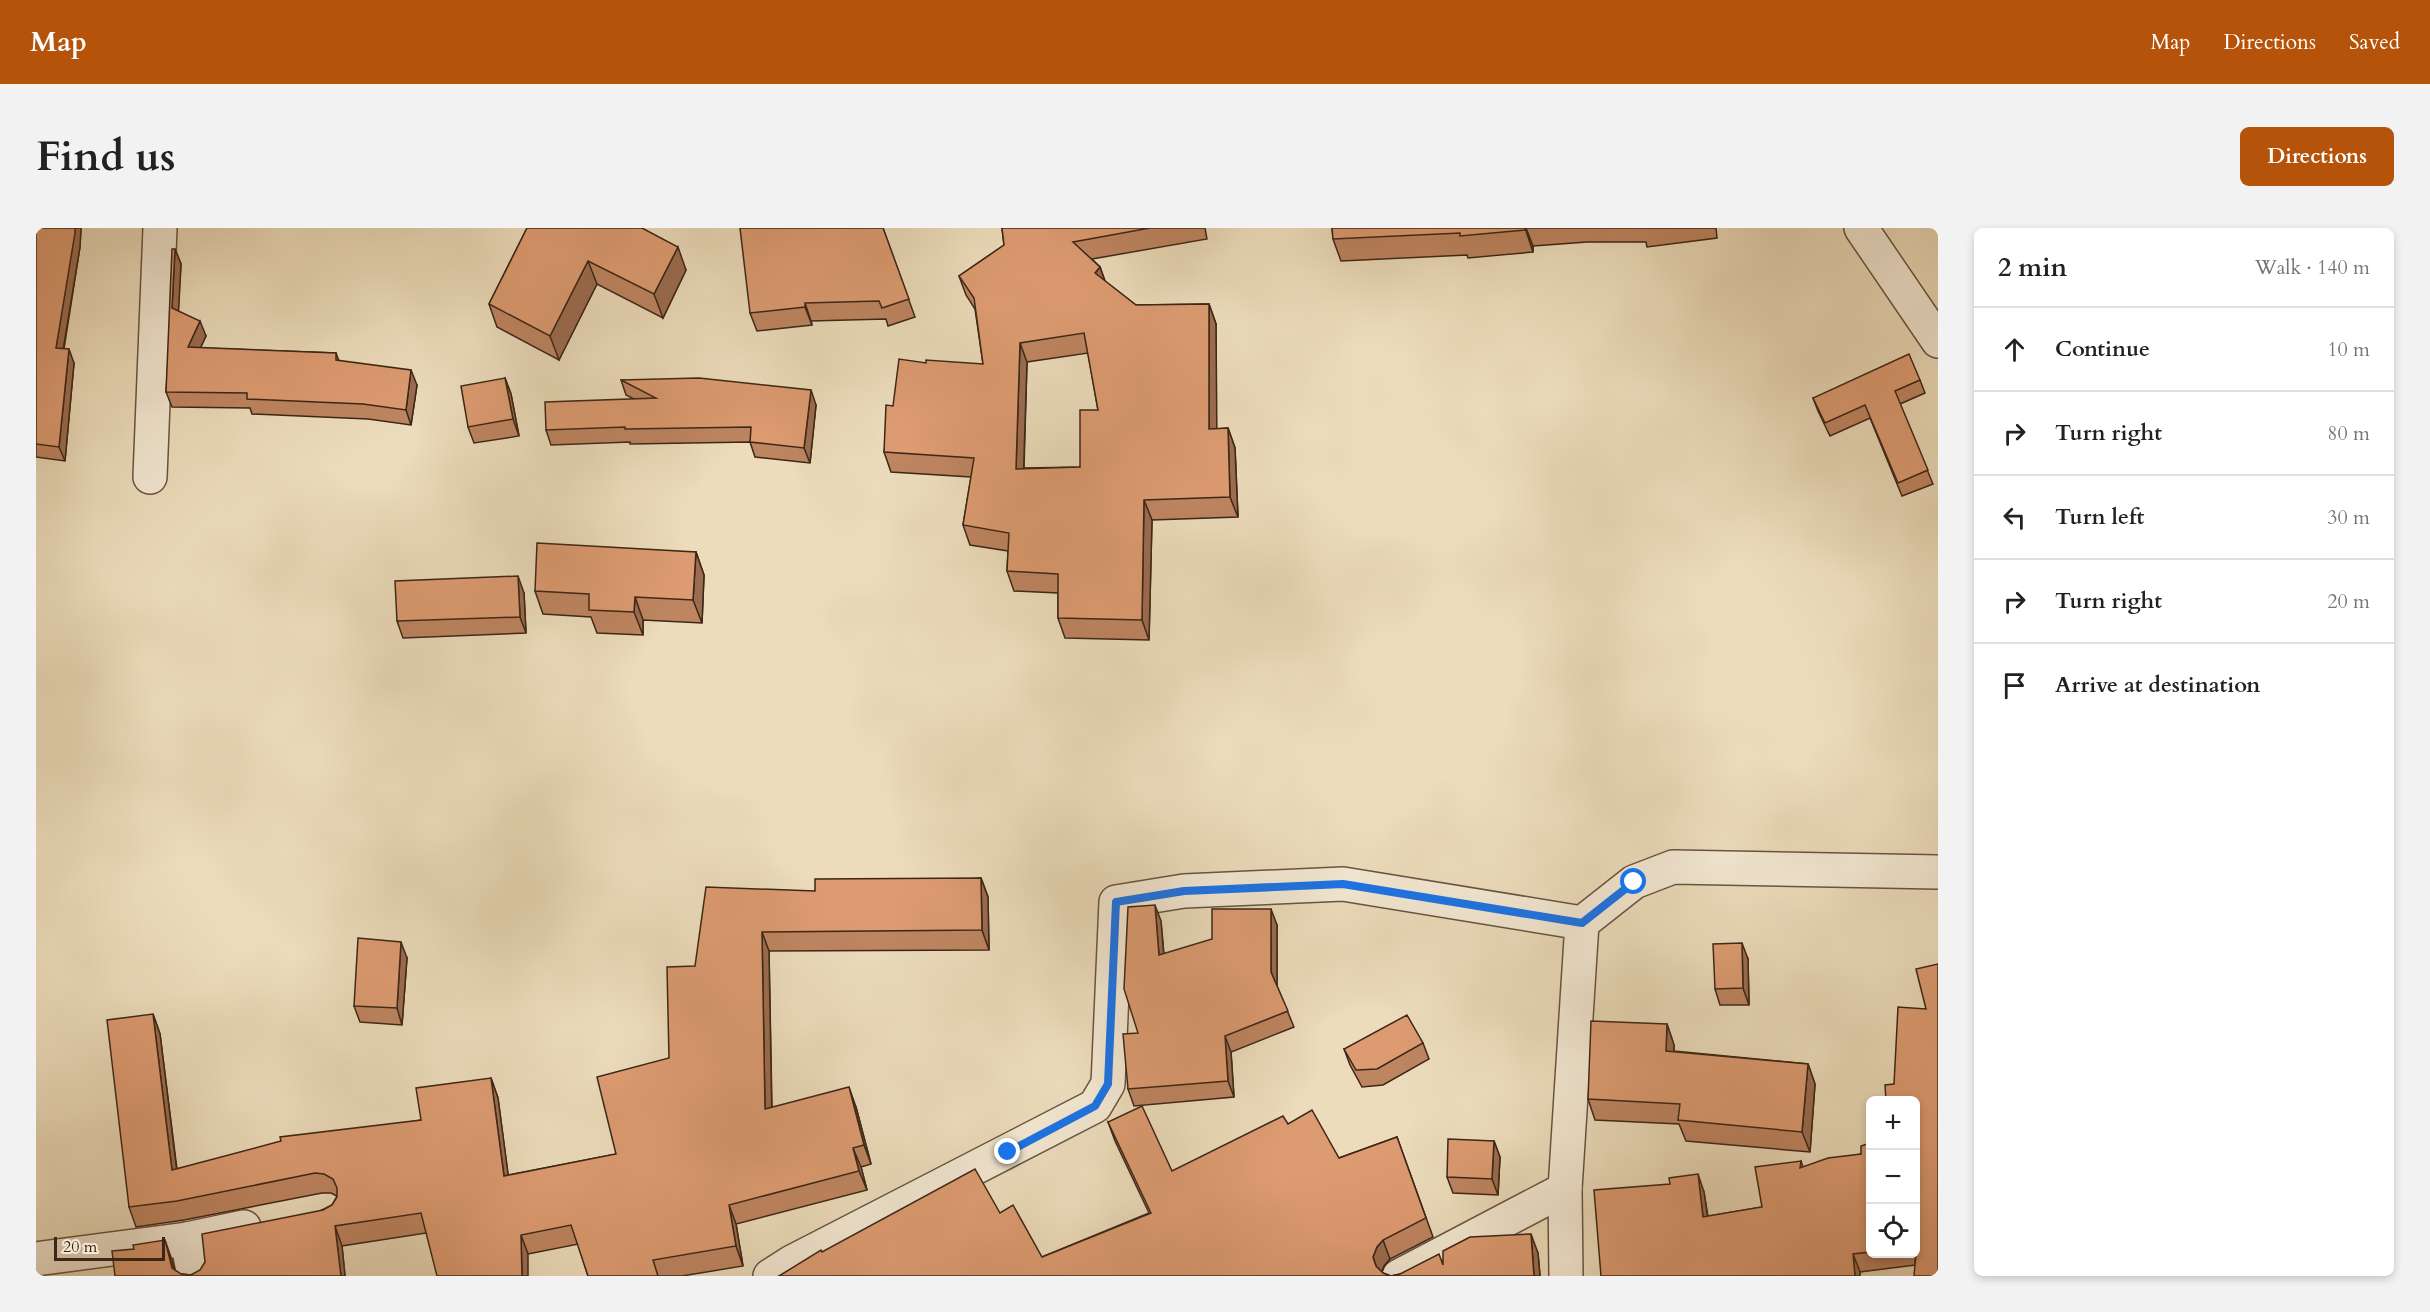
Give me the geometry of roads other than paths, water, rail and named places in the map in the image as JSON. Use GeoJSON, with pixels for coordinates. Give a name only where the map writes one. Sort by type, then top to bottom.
{"type":"FeatureCollection","features":[{"type":"Feature","properties":{"kind":"street"},"geometry":{"type":"LineString","coordinates":[[150,477],[160,228]]}},
{"type":"Feature","properties":{"kind":"street"},"geometry":{"type":"LineString","coordinates":[[1861,228],[1938,341]]}},
{"type":"Feature","properties":{"kind":"street"},"geometry":{"type":"LineString","coordinates":[[770,1276],[792,1262],[1095,1106],[1108,1084],[1116,902],[1184,891],[1343,884],[1582,923],[1634,882],[1673,867],[1938,872]]}},
{"type":"Feature","properties":{"kind":"street"},"geometry":{"type":"LineString","coordinates":[[1566,1276],[1565,1189],[1582,923]]}},
{"type":"Feature","properties":{"kind":"street"},"geometry":{"type":"LineString","coordinates":[[1399,1276],[1565,1189]]}},
{"type":"Feature","properties":{"kind":"street"},"geometry":{"type":"LineString","coordinates":[[36,1259],[187,1239],[268,1222]]}},
{"type":"Feature","properties":{"kind":"street"},"geometry":{"type":"LineString","coordinates":[[187,1239],[194,1276]]}}]}
